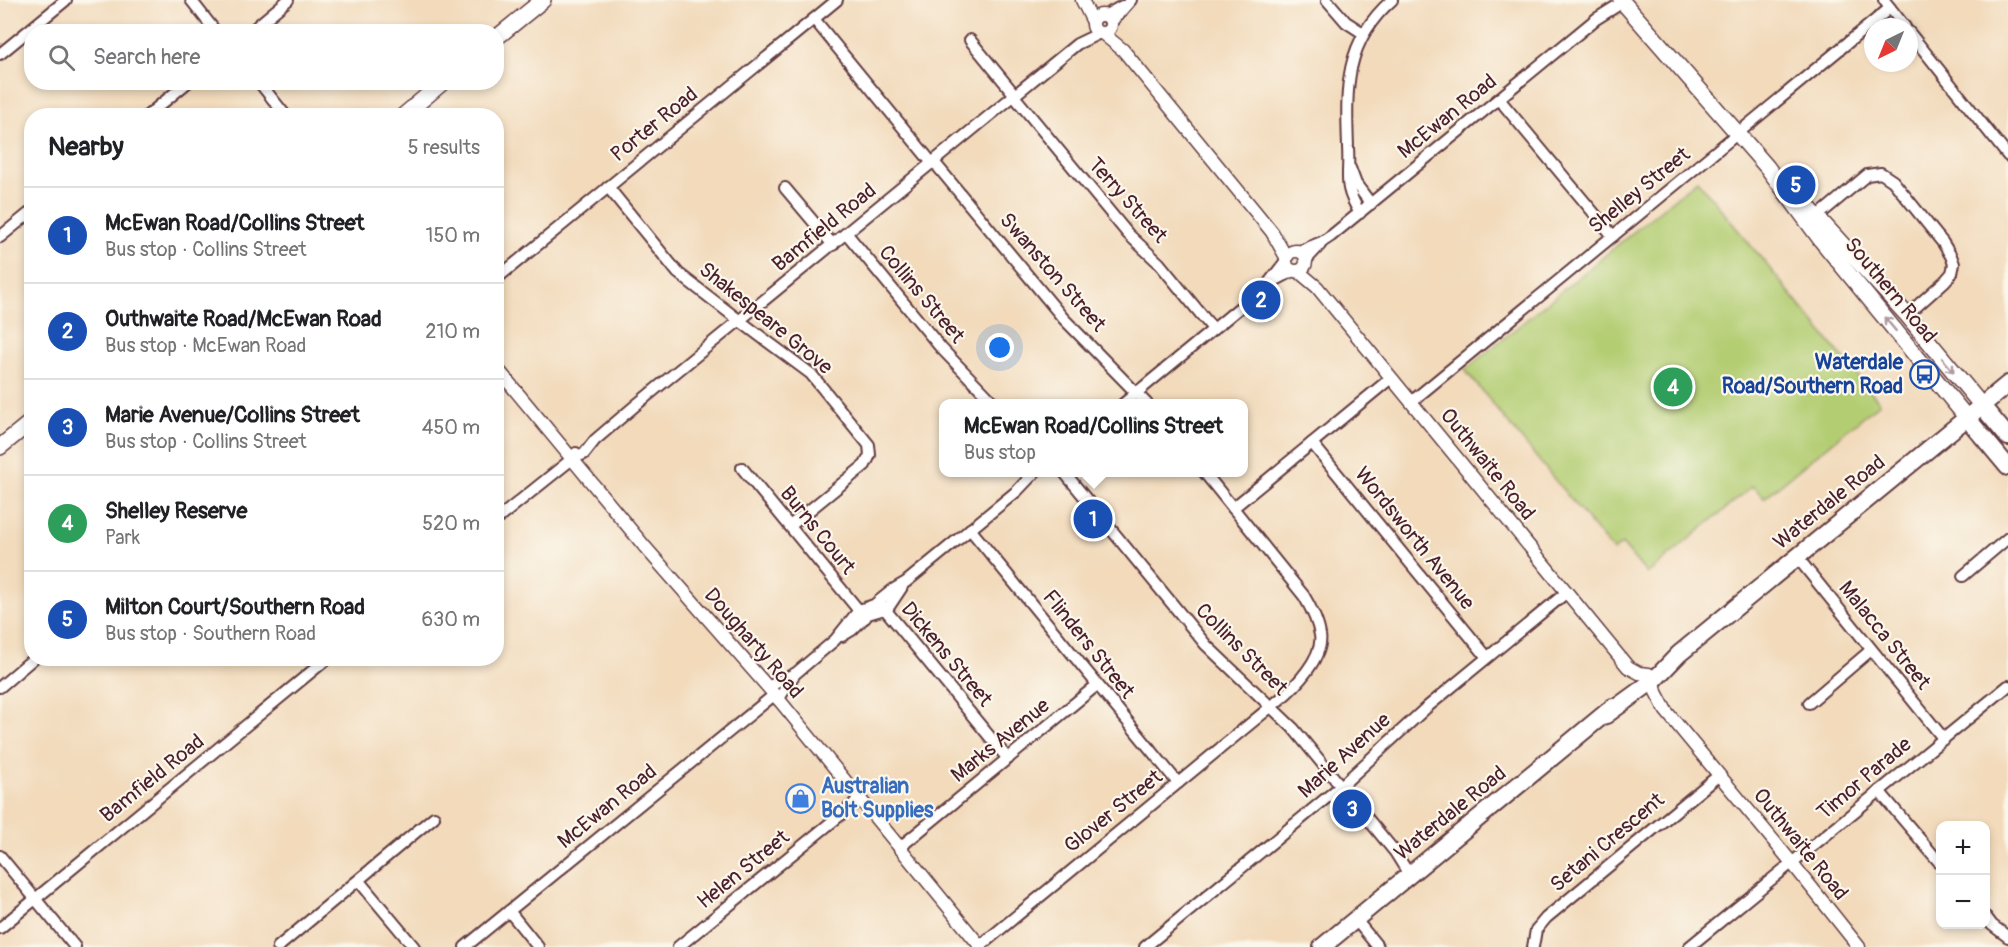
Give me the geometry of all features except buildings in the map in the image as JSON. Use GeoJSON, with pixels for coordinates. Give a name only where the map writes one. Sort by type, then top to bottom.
{"type":"FeatureCollection","features":[{"type":"Feature","properties":{"kind":"main road"},"geometry":{"type":"LineString","coordinates":[[504,32],[543,0]]}},
{"type":"Feature","properties":{"kind":"main road","name":"Southern Road"},"geometry":{"type":"LineString","coordinates":[[1619,1],[1767,167],[1821,240],[2008,467]]}},
{"type":"Feature","properties":{"kind":"main road"},"geometry":{"type":"LineString","coordinates":[[412,108],[434,90]]}},
{"type":"Feature","properties":{"kind":"main road","name":"Southern Road"},"geometry":{"type":"LineString","coordinates":[[1767,167],[1818,216],[1906,315],[2008,437]]}},
{"type":"Feature","properties":{"kind":"main road","name":"Waterdale Road"},"geometry":{"type":"LineString","coordinates":[[1323,947],[2008,384]]}},
{"type":"Feature","properties":{"kind":"main road"},"geometry":{"type":"LineString","coordinates":[[0,447],[24,428]]}},
{"type":"Feature","properties":{"kind":"street"},"geometry":{"type":"LineString","coordinates":[[37,24],[66,0]]}},
{"type":"Feature","properties":{"kind":"street"},"geometry":{"type":"LineString","coordinates":[[190,0],[210,24]]}},
{"type":"Feature","properties":{"kind":"street"},"geometry":{"type":"LineString","coordinates":[[260,24],[288,0]]}},
{"type":"Feature","properties":{"kind":"street","name":"Porter Road"},"geometry":{"type":"LineString","coordinates":[[504,272],[837,0]]}},
{"type":"Feature","properties":{"kind":"street"},"geometry":{"type":"LineString","coordinates":[[1327,0],[1346,22],[1363,33]]}},
{"type":"Feature","properties":{"kind":"street"},"geometry":{"type":"LineString","coordinates":[[1360,213],[1348,190],[1348,82],[1353,57],[1363,33],[1379,12],[1392,0]]}},
{"type":"Feature","properties":{"kind":"street","name":"Bamfield Road"},"geometry":{"type":"LineString","coordinates":[[504,514],[1129,1]]}},
{"type":"Feature","properties":{"kind":"street","name":"McEwan Road"},"geometry":{"type":"LineString","coordinates":[[1129,399],[1619,1]]}},
{"type":"Feature","properties":{"kind":"street"},"geometry":{"type":"LineString","coordinates":[[1887,4],[1898,18]]}},
{"type":"Feature","properties":{"kind":"street","name":"Shelley Street"},"geometry":{"type":"LineString","coordinates":[[1412,402],[1738,134],[1887,4]]}},
{"type":"Feature","properties":{"kind":"street","name":"Swanston Street"},"geometry":{"type":"LineString","coordinates":[[814,19],[1063,318],[1143,399]]}},
{"type":"Feature","properties":{"kind":"street","name":"Outhwaite Road"},"geometry":{"type":"LineString","coordinates":[[1102,24],[1628,667],[1635,691],[1650,698],[1666,711],[1792,862],[1859,947]]}},
{"type":"Feature","properties":{"kind":"street"},"geometry":{"type":"LineString","coordinates":[[0,54],[24,34]]}},
{"type":"Feature","properties":{"kind":"street","name":"Terry Street"},"geometry":{"type":"LineString","coordinates":[[970,40],[1128,234],[1159,263],[1213,329]]}},
{"type":"Feature","properties":{"kind":"street"},"geometry":{"type":"LineString","coordinates":[[1918,43],[2008,156]]}},
{"type":"Feature","properties":{"kind":"street"},"geometry":{"type":"LineString","coordinates":[[157,108],[178,90]]}},
{"type":"Feature","properties":{"kind":"street"},"geometry":{"type":"LineString","coordinates":[[265,90],[280,108]]}},
{"type":"Feature","properties":{"kind":"street"},"geometry":{"type":"LineString","coordinates":[[1499,99],[1613,236]]}},
{"type":"Feature","properties":{"kind":"street"},"geometry":{"type":"LineString","coordinates":[[1349,164],[1356,184],[1371,204]]}},
{"type":"Feature","properties":{"kind":"street"},"geometry":{"type":"LineString","coordinates":[[1818,216],[1867,175],[1881,173],[1893,181],[1943,243],[1954,264],[1949,277],[1906,315]]}},
{"type":"Feature","properties":{"kind":"street","name":"Shakespeare Grove"},"geometry":{"type":"LineString","coordinates":[[608,187],[678,273],[815,377],[862,436],[870,450],[865,465],[790,526]]}},
{"type":"Feature","properties":{"kind":"street"},"geometry":{"type":"LineString","coordinates":[[785,188],[833,245]]}},
{"type":"Feature","properties":{"kind":"street"},"geometry":{"type":"LineString","coordinates":[[0,237],[24,218]]}},
{"type":"Feature","properties":{"kind":"street","name":"Collins Street"},"geometry":{"type":"LineString","coordinates":[[846,234],[940,348],[990,399]]}},
{"type":"Feature","properties":{"kind":"street","name":"Dougharty Road"},"geometry":{"type":"LineString","coordinates":[[504,376],[645,547],[773,694],[980,946]]}},
{"type":"Feature","properties":{"kind":"street"},"geometry":{"type":"LineString","coordinates":[[1233,508],[1391,378]]}},
{"type":"Feature","properties":{"kind":"street","name":"Wordsworth Avenue"},"geometry":{"type":"LineString","coordinates":[[1312,443],[1488,657]]}},
{"type":"Feature","properties":{"kind":"street","name":"Burns Court"},"geometry":{"type":"LineString","coordinates":[[742,468],[862,614]]}},
{"type":"Feature","properties":{"kind":"street","name":"McEwan Road"},"geometry":{"type":"LineString","coordinates":[[465,947],[773,694],[835,640],[852,630],[862,614],[882,606],[894,589],[906,582],[1017,491],[1030,477]]}},
{"type":"Feature","properties":{"kind":"street","name":"McEwan Road"},"geometry":{"type":"LineString","coordinates":[[1017,491],[1036,477]]}},
{"type":"Feature","properties":{"kind":"street","name":"Collins Street"},"geometry":{"type":"LineString","coordinates":[[1068,477],[1206,645],[1293,728],[1412,874]]}},
{"type":"Feature","properties":{"kind":"street"},"geometry":{"type":"LineString","coordinates":[[1208,477],[1298,587],[1313,613],[1320,635],[1320,645],[1308,669],[1272,706]]}},
{"type":"Feature","properties":{"kind":"street","name":"Flinders Street"},"geometry":{"type":"LineString","coordinates":[[970,529],[1178,783]]}},
{"type":"Feature","properties":{"kind":"street"},"geometry":{"type":"LineString","coordinates":[[1963,576],[2008,538]]}},
{"type":"Feature","properties":{"kind":"street","name":"Malacca Street"},"geometry":{"type":"LineString","coordinates":[[1797,557],[1943,738]]}},
{"type":"Feature","properties":{"kind":"street","name":"Marie Avenue"},"geometry":{"type":"LineString","coordinates":[[1145,947],[1341,786],[1426,708],[1567,592]]}},
{"type":"Feature","properties":{"kind":"street","name":"Dickens Street"},"geometry":{"type":"LineString","coordinates":[[882,606],[1008,759]]}},
{"type":"Feature","properties":{"kind":"street"},"geometry":{"type":"LineString","coordinates":[[1809,703],[1871,650]]}},
{"type":"Feature","properties":{"kind":"street"},"geometry":{"type":"LineString","coordinates":[[0,687],[25,666]]}},
{"type":"Feature","properties":{"kind":"street","name":"Bamfield Road"},"geometry":{"type":"LineString","coordinates":[[0,928],[318,666]]}},
{"type":"Feature","properties":{"kind":"street"},"geometry":{"type":"LineString","coordinates":[[1628,667],[1652,677]]}},
{"type":"Feature","properties":{"kind":"street","name":"McEwan Road"},"geometry":{"type":"LineString","coordinates":[[773,694],[796,673]]}},
{"type":"Feature","properties":{"kind":"street","name":"Outhwaite Road"},"geometry":{"type":"LineString","coordinates":[[1652,677],[1656,692],[1666,711]]}},
{"type":"Feature","properties":{"kind":"street","name":"Marks Avenue"},"geometry":{"type":"LineString","coordinates":[[899,848],[1097,685]]}},
{"type":"Feature","properties":{"kind":"street","name":"Timor Parade"},"geometry":{"type":"LineString","coordinates":[[1689,947],[2008,686]]}},
{"type":"Feature","properties":{"kind":"street","name":"Glover Street"},"geometry":{"type":"LineString","coordinates":[[980,946],[1272,706]]}},
{"type":"Feature","properties":{"kind":"street","name":"Setani Crescent"},"geometry":{"type":"LineString","coordinates":[[1533,947],[1536,930],[1546,918],[1719,775]]}},
{"type":"Feature","properties":{"kind":"street"},"geometry":{"type":"LineString","coordinates":[[1880,791],[1936,858]]}},
{"type":"Feature","properties":{"kind":"street","name":"Helen Street"},"geometry":{"type":"LineString","coordinates":[[678,947],[860,799]]}},
{"type":"Feature","properties":{"kind":"street"},"geometry":{"type":"LineString","coordinates":[[278,947],[434,817]]}},
{"type":"Feature","properties":{"kind":"street"},"geometry":{"type":"LineString","coordinates":[[0,856],[75,947]]}},
{"type":"Feature","properties":{"kind":"street"},"geometry":{"type":"LineString","coordinates":[[359,881],[414,947]]}},
{"type":"Feature","properties":{"kind":"street"},"geometry":{"type":"LineString","coordinates":[[509,911],[538,947]]}},
{"type":"Feature","properties":{"kind":"street"},"geometry":{"type":"LineString","coordinates":[[1356,920],[1378,947]]}},
{"type":"Feature","properties":{"kind":"street"},"geometry":{"type":"LineString","coordinates":[[1990,922],[2008,937]]}},
{"type":"Feature","properties":{"kind":"green space"},"geometry":{"type":"Polygon","coordinates":[[[1697,180],[1880,403],[1764,498],[1753,486],[1647,574],[1622,544],[1613,551],[1465,370],[1697,180]]]}},
{"type":"Feature","properties":{"kind":"place","name":"Milton Court/Southern Road"},"geometry":{"type":"Point","coordinates":[1796,185]}},
{"type":"Feature","properties":{"kind":"place","name":"Outhwaite Road/McEwan Road"},"geometry":{"type":"Point","coordinates":[1261,300]}},
{"type":"Feature","properties":{"kind":"place","name":"Waterdale Road/Southern Road"},"geometry":{"type":"Point","coordinates":[1924,374]}},
{"type":"Feature","properties":{"kind":"place","name":"Shelley Reserve"},"geometry":{"type":"Point","coordinates":[1673,387]}},
{"type":"Feature","properties":{"kind":"place","name":"McEwan Road/Collins Street"},"geometry":{"type":"Point","coordinates":[1093,519]}},
{"type":"Feature","properties":{"kind":"place","name":"Australian Bolt Supplies"},"geometry":{"type":"Point","coordinates":[800,798]}},
{"type":"Feature","properties":{"kind":"place","name":"Marie Avenue/Collins Street"},"geometry":{"type":"Point","coordinates":[1352,809]}}]}
